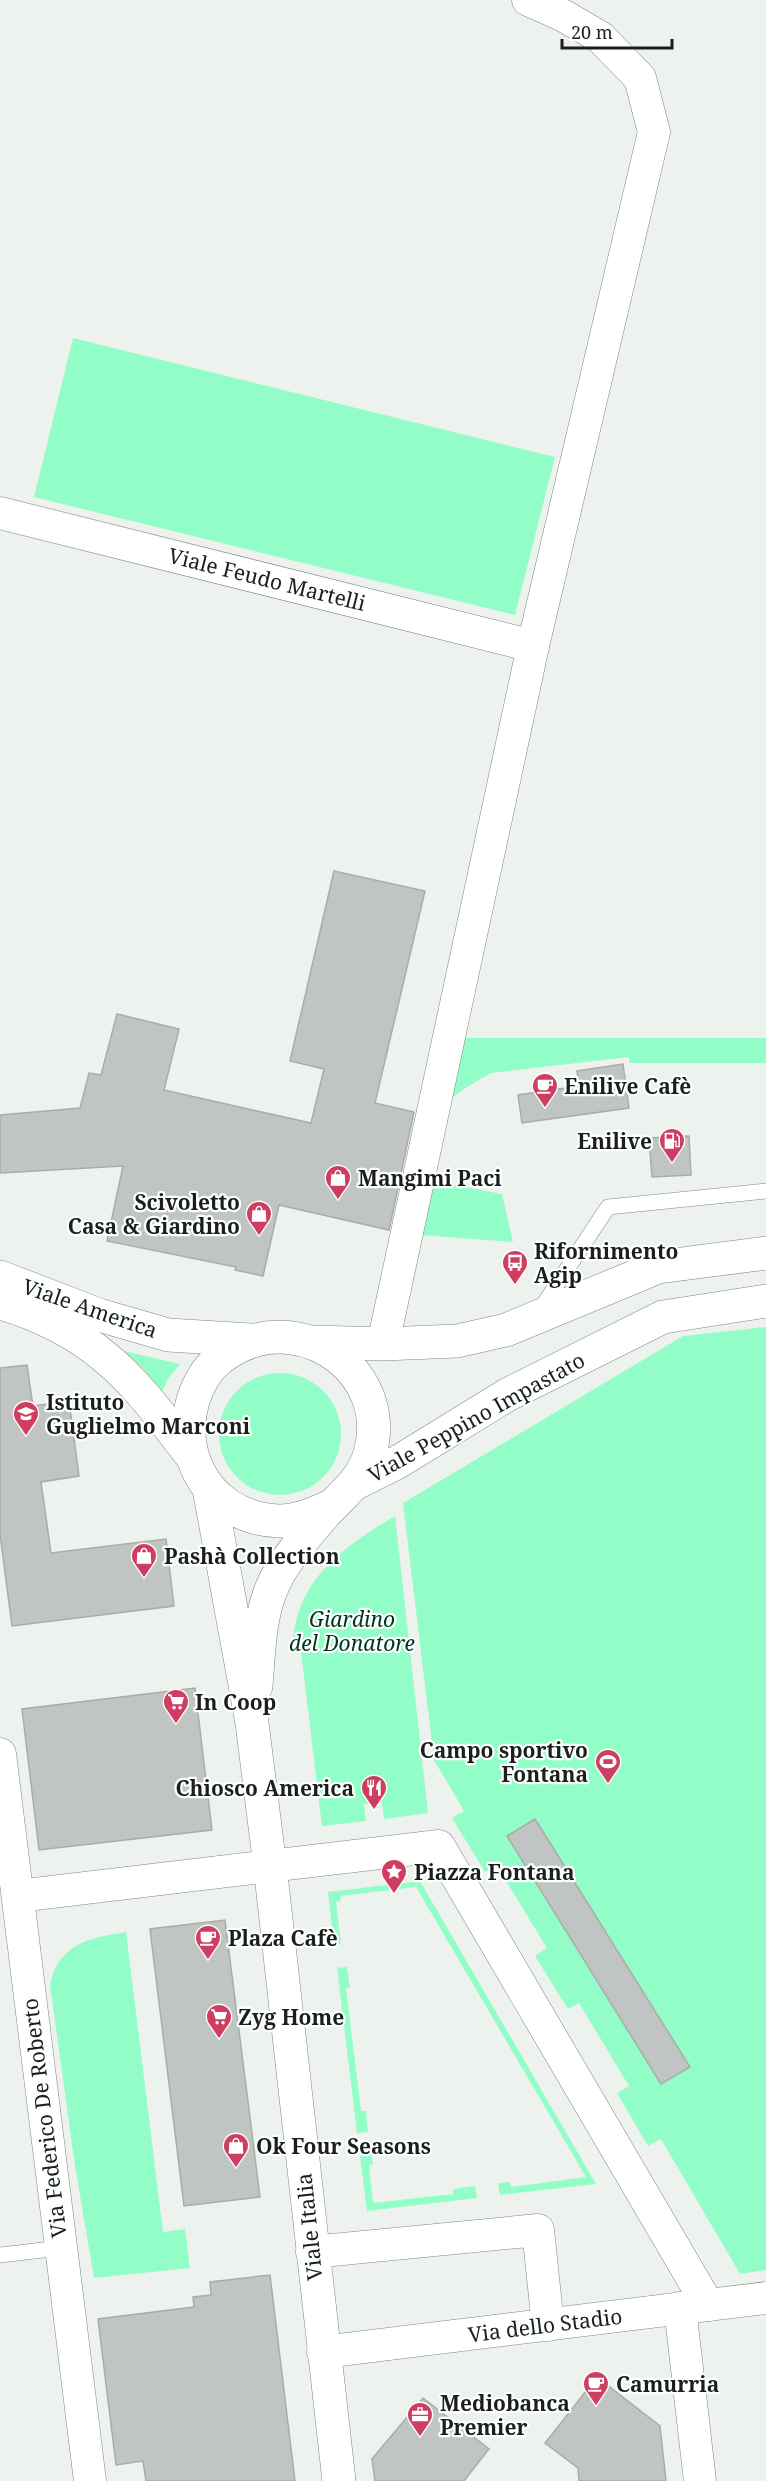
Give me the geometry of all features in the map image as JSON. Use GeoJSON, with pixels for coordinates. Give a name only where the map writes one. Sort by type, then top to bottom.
{"type":"FeatureCollection","features":[{"type":"Feature","properties":{"kind":"main road"},"geometry":{"type":"LineString","coordinates":[[331,1506],[307,1517],[280,1521],[254,1517],[229,1506],[209,1488],[191,1455],[187,1427],[192,1399],[206,1373],[226,1353],[251,1340],[283,1335],[314,1342],[383,1344],[457,1341],[506,1330],[658,1267],[766,1253]]}},
{"type":"Feature","properties":{"kind":"main road","name":"Viale America"},"geometry":{"type":"LineString","coordinates":[[0,1277],[99,1315],[168,1335],[251,1340]]}},
{"type":"Feature","properties":{"kind":"main road","name":"Viale Peppino Impastato"},"geometry":{"type":"LineString","coordinates":[[356,1483],[398,1462],[507,1395],[663,1317],[766,1301]]}},
{"type":"Feature","properties":{"kind":"main road","name":"Viale America"},"geometry":{"type":"LineString","coordinates":[[0,1303],[19,1308],[69,1333],[106,1358],[146,1399],[191,1455]]}},
{"type":"Feature","properties":{"kind":"main road"},"geometry":{"type":"LineString","coordinates":[[252,1724],[262,1626],[274,1584],[303,1540],[331,1506],[356,1483],[370,1452],[373,1419],[364,1386],[343,1360],[314,1342]]}},
{"type":"Feature","properties":{"kind":"main road"},"geometry":{"type":"LineString","coordinates":[[209,1488],[252,1724]]}},
{"type":"Feature","properties":{"kind":"main road","name":"Viale Italia"},"geometry":{"type":"LineString","coordinates":[[252,1724],[339,2481]]}},
{"type":"Feature","properties":{"kind":"street"},"geometry":{"type":"LineString","coordinates":[[383,1344],[533,646],[654,132],[640,78],[600,37],[564,16],[528,0]]}},
{"type":"Feature","properties":{"kind":"street","name":"Viale Feudo Martelli"},"geometry":{"type":"LineString","coordinates":[[0,513],[533,646]]}},
{"type":"Feature","properties":{"kind":"street","name":"Via Federico De Roberto"},"geometry":{"type":"LineString","coordinates":[[0,1754],[90,2481]]}},
{"type":"Feature","properties":{"kind":"street"},"geometry":{"type":"LineString","coordinates":[[18,1896],[439,1846],[694,2307],[700,2481]]}},
{"type":"Feature","properties":{"kind":"street"},"geometry":{"type":"LineString","coordinates":[[312,2252],[538,2230],[548,2325]]}},
{"type":"Feature","properties":{"kind":"street","name":"Via dello Stadio"},"geometry":{"type":"LineString","coordinates":[[323,2352],[766,2298]]}},
{"type":"Feature","properties":{"kind":"lane"},"geometry":{"type":"LineString","coordinates":[[533,1319],[608,1207],[766,1191]]}},
{"type":"Feature","properties":{"kind":"lane"},"geometry":{"type":"LineString","coordinates":[[0,2254],[60,2248]]}},
{"type":"Feature","properties":{"kind":"green space"},"geometry":{"type":"Polygon","coordinates":[[[73,338],[555,457],[515,615],[34,497],[73,338]]]}},
{"type":"Feature","properties":{"kind":"green space"},"geometry":{"type":"Polygon","coordinates":[[[461,1038],[766,1038],[766,1063],[629,1063],[629,1057],[491,1073],[448,1101],[461,1038]]]}},
{"type":"Feature","properties":{"kind":"green space"},"geometry":{"type":"Polygon","coordinates":[[[432,1181],[502,1194],[513,1242],[419,1235],[432,1181]]]}},
{"type":"Feature","properties":{"kind":"green space","name":"Campo sportivo Fontana"},"geometry":{"type":"Polygon","coordinates":[[[766,1327],[766,2270],[740,2274],[661,2139],[648,2146],[617,2093],[629,2086],[579,2003],[568,2009],[535,1956],[547,1948],[497,1866],[485,1872],[452,1818],[464,1811],[434,1760],[403,1503],[683,1336],[766,1327]]]}},
{"type":"Feature","properties":{"kind":"green space"},"geometry":{"type":"Polygon","coordinates":[[[124,1351],[180,1364],[169,1377],[162,1392],[143,1368],[124,1351]]]}},
{"type":"Feature","properties":{"kind":"green space"},"geometry":{"type":"Polygon","coordinates":[[[280,1373],[304,1377],[323,1391],[337,1410],[341,1434],[337,1458],[323,1477],[304,1491],[280,1495],[256,1491],[237,1477],[223,1458],[219,1434],[223,1410],[237,1391],[256,1377],[280,1373]]]}},
{"type":"Feature","properties":{"kind":"green space","name":"Giardino del Donatore"},"geometry":{"type":"Polygon","coordinates":[[[395,1516],[428,1813],[384,1819],[382,1802],[364,1804],[366,1821],[322,1826],[301,1652],[293,1651],[295,1627],[301,1605],[311,1586],[324,1570],[356,1541],[395,1516]]]}},
{"type":"Feature","properties":{"kind":"green space"},"geometry":{"type":"Polygon","coordinates":[[[420,1881],[596,2184],[500,2195],[498,2183],[510,2182],[511,2187],[586,2177],[416,1887],[340,1896],[341,1901],[336,1902],[341,1944],[334,1945],[328,1892],[420,1881]]]}},
{"type":"Feature","properties":{"kind":"green space"},"geometry":{"type":"Polygon","coordinates":[[[126,1932],[163,2232],[185,2229],[190,2268],[94,2278],[75,2166],[50,1985],[60,1960],[77,1945],[100,1937],[126,1932]]]}},
{"type":"Feature","properties":{"kind":"green space"},"geometry":{"type":"Polygon","coordinates":[[[347,1967],[350,1987],[346,1988],[361,2111],[366,2111],[368,2132],[357,2133],[337,1968],[347,1967]]]}},
{"type":"Feature","properties":{"kind":"green space"},"geometry":{"type":"Polygon","coordinates":[[[371,2154],[373,2164],[369,2165],[373,2203],[453,2194],[453,2189],[475,2186],[477,2198],[367,2211],[360,2156],[371,2154]]]}},
{"type":"Feature","properties":{"kind":"building"},"geometry":{"type":"Polygon","coordinates":[[[334,871],[425,891],[375,1103],[414,1112],[389,1230],[279,1205],[263,1276],[235,1270],[236,1267],[107,1241],[123,1166],[0,1173],[0,1115],[80,1108],[89,1073],[101,1075],[117,1014],[179,1029],[164,1090],[311,1123],[324,1069],[290,1061],[334,871]]]}},
{"type":"Feature","properties":{"kind":"building"},"geometry":{"type":"Polygon","coordinates":[[[623,1064],[629,1108],[522,1123],[518,1095],[579,1086],[577,1071],[623,1064]]]}},
{"type":"Feature","properties":{"kind":"building"},"geometry":{"type":"Polygon","coordinates":[[[689,1136],[691,1175],[652,1177],[649,1138],[689,1136]]]}},
{"type":"Feature","properties":{"kind":"building"},"geometry":{"type":"Polygon","coordinates":[[[27,1365],[33,1406],[69,1401],[79,1476],[41,1482],[51,1553],[166,1539],[174,1606],[12,1626],[0,1534],[0,1368],[27,1365]]]}},
{"type":"Feature","properties":{"kind":"building"},"geometry":{"type":"Polygon","coordinates":[[[195,1688],[212,1830],[39,1850],[22,1709],[195,1688]]]}},
{"type":"Feature","properties":{"kind":"building"},"geometry":{"type":"Polygon","coordinates":[[[535,1819],[690,2067],[661,2084],[507,1836],[535,1819]]]}},
{"type":"Feature","properties":{"kind":"building"},"geometry":{"type":"Polygon","coordinates":[[[225,1920],[260,2197],[184,2206],[150,1929],[225,1920]]]}},
{"type":"Feature","properties":{"kind":"building"},"geometry":{"type":"Polygon","coordinates":[[[270,2275],[295,2481],[146,2481],[143,2461],[116,2465],[98,2319],[194,2307],[193,2297],[211,2295],[210,2282],[270,2275]]]}},
{"type":"Feature","properties":{"kind":"building"},"geometry":{"type":"Polygon","coordinates":[[[597,2377],[660,2426],[666,2481],[579,2481],[578,2468],[545,2443],[597,2377]]]}},
{"type":"Feature","properties":{"kind":"building"},"geometry":{"type":"Polygon","coordinates":[[[423,2398],[489,2449],[464,2481],[375,2481],[372,2459],[423,2398]]]}},
{"type":"Feature","properties":{"kind":"place","name":"Enilive Cafè"},"geometry":{"type":"Point","coordinates":[545,1109]}},
{"type":"Feature","properties":{"kind":"place","name":"Enilive"},"geometry":{"type":"Point","coordinates":[672,1164]}},
{"type":"Feature","properties":{"kind":"place","name":"Mangimi Paci"},"geometry":{"type":"Point","coordinates":[338,1201]}},
{"type":"Feature","properties":{"kind":"place","name":"Scivoletto Casa & Giardino"},"geometry":{"type":"Point","coordinates":[259,1237]}},
{"type":"Feature","properties":{"kind":"place","name":"Rifornimento Agip"},"geometry":{"type":"Point","coordinates":[515,1286]}},
{"type":"Feature","properties":{"kind":"place","name":"Istituto Guglielmo Marconi"},"geometry":{"type":"Point","coordinates":[26,1437]}},
{"type":"Feature","properties":{"kind":"place","name":"Pashà Collection"},"geometry":{"type":"Point","coordinates":[144,1579]}},
{"type":"Feature","properties":{"kind":"place","name":"In Coop"},"geometry":{"type":"Point","coordinates":[176,1725]}},
{"type":"Feature","properties":{"kind":"place","name":"Campo sportivo Fontana"},"geometry":{"type":"Point","coordinates":[608,1785]}},
{"type":"Feature","properties":{"kind":"place","name":"Chiosco America"},"geometry":{"type":"Point","coordinates":[374,1811]}},
{"type":"Feature","properties":{"kind":"place","name":"Piazza Fontana"},"geometry":{"type":"Point","coordinates":[394,1895]}},
{"type":"Feature","properties":{"kind":"place","name":"Plaza Cafè"},"geometry":{"type":"Point","coordinates":[208,1961]}},
{"type":"Feature","properties":{"kind":"place","name":"Zyg Home"},"geometry":{"type":"Point","coordinates":[219,2040]}},
{"type":"Feature","properties":{"kind":"place","name":"Ok Four Seasons"},"geometry":{"type":"Point","coordinates":[236,2169]}},
{"type":"Feature","properties":{"kind":"place","name":"Camurria"},"geometry":{"type":"Point","coordinates":[596,2407]}},
{"type":"Feature","properties":{"kind":"place","name":"Mediobanca Premier"},"geometry":{"type":"Point","coordinates":[420,2438]}}]}
